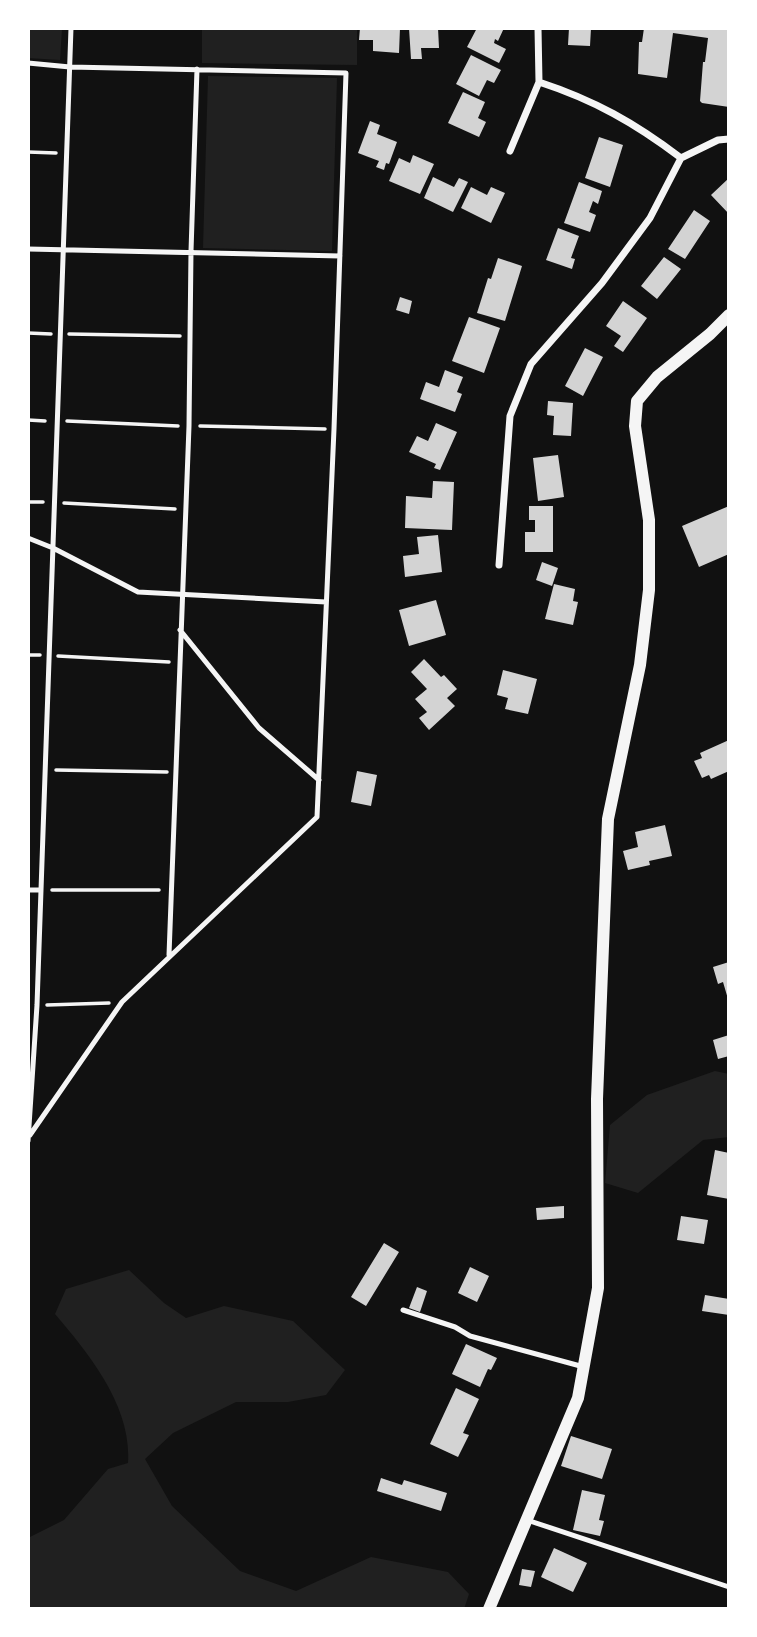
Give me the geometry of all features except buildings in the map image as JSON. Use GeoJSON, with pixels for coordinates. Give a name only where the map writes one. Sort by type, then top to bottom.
{"type":"FeatureCollection","features":[{"type":"Feature","properties":{"kind":"street"},"geometry":{"type":"LineString","coordinates":[[510,151],[539,82],[538,28]]}},
{"type":"Feature","properties":{"kind":"street"},"geometry":{"type":"LineString","coordinates":[[539,82],[612,111],[653,136],[681,158]]}},
{"type":"Feature","properties":{"kind":"street"},"geometry":{"type":"LineString","coordinates":[[499,565],[510,416],[531,364],[602,284],[650,218],[681,158],[718,141],[729,139]]}},
{"type":"Feature","properties":{"kind":"street"},"geometry":{"type":"LineString","coordinates":[[489,1609],[578,1398],[598,1288],[597,1099],[608,819],[640,664],[649,590],[649,520],[635,426],[638,401],[657,377],[729,315]]}},
{"type":"Feature","properties":{"kind":"lane"},"geometry":{"type":"LineString","coordinates":[[29,1138],[46,769],[71,28]]}},
{"type":"Feature","properties":{"kind":"lane"},"geometry":{"type":"LineString","coordinates":[[28,63],[70,67],[346,73],[317,817],[122,1002],[29,1138]]}},
{"type":"Feature","properties":{"kind":"lane"},"geometry":{"type":"LineString","coordinates":[[169,955],[197,69]]}},
{"type":"Feature","properties":{"kind":"lane"},"geometry":{"type":"LineString","coordinates":[[28,249],[340,256]]}},
{"type":"Feature","properties":{"kind":"lane"},"geometry":{"type":"LineString","coordinates":[[28,538],[138,592],[326,602]]}},
{"type":"Feature","properties":{"kind":"lane"},"geometry":{"type":"LineString","coordinates":[[180,630],[258,728],[319,780]]}},
{"type":"Feature","properties":{"kind":"lane"},"geometry":{"type":"LineString","coordinates":[[28,890],[40,890]]}},
{"type":"Feature","properties":{"kind":"lane"},"geometry":{"type":"LineString","coordinates":[[403,1310],[455,1327],[470,1336],[584,1367]]}},
{"type":"Feature","properties":{"kind":"lane"},"geometry":{"type":"LineString","coordinates":[[527,1520],[729,1587]]}},
{"type":"Feature","properties":{"kind":"path"},"geometry":{"type":"LineString","coordinates":[[28,152],[68,153]]}},
{"type":"Feature","properties":{"kind":"path"},"geometry":{"type":"LineString","coordinates":[[28,333],[189,336]]}},
{"type":"Feature","properties":{"kind":"path"},"geometry":{"type":"LineString","coordinates":[[28,502],[184,510]]}},
{"type":"Feature","properties":{"kind":"path"},"geometry":{"type":"LineString","coordinates":[[28,656],[178,663]]}},
{"type":"Feature","properties":{"kind":"path"},"geometry":{"type":"LineString","coordinates":[[46,769],[176,772]]}},
{"type":"Feature","properties":{"kind":"path"},"geometry":{"type":"LineString","coordinates":[[40,890],[172,890]]}},
{"type":"Feature","properties":{"kind":"path"},"geometry":{"type":"LineString","coordinates":[[37,1005],[122,1002]]}},
{"type":"Feature","properties":{"kind":"shaded area"},"geometry":{"type":"Polygon","coordinates":[[[28,28],[62,28],[60,60],[28,58],[28,28]]]}},
{"type":"Feature","properties":{"kind":"shaded area"},"geometry":{"type":"Polygon","coordinates":[[[202,28],[357,28],[357,65],[202,63],[202,28]]]}},
{"type":"Feature","properties":{"kind":"shaded area"},"geometry":{"type":"Polygon","coordinates":[[[208,76],[337,78],[332,251],[203,248],[208,76]]]}},
{"type":"Feature","properties":{"kind":"shaded area"},"geometry":{"type":"Polygon","coordinates":[[[715,1071],[729,1074],[729,1137],[703,1140],[638,1193],[605,1183],[610,1125],[647,1095],[715,1071]]]}},
{"type":"Feature","properties":{"kind":"shaded area"},"geometry":{"type":"Polygon","coordinates":[[[129,1270],[164,1303],[186,1318],[224,1306],[293,1321],[345,1370],[326,1395],[288,1402],[236,1402],[173,1433],[145,1459],[172,1506],[240,1571],[296,1591],[371,1557],[448,1572],[469,1594],[464,1609],[28,1609],[28,1538],[64,1520],[108,1469],[128,1463],[127,1442],[116,1402],[95,1364],[55,1314],[66,1289],[129,1270]]]}}]}
